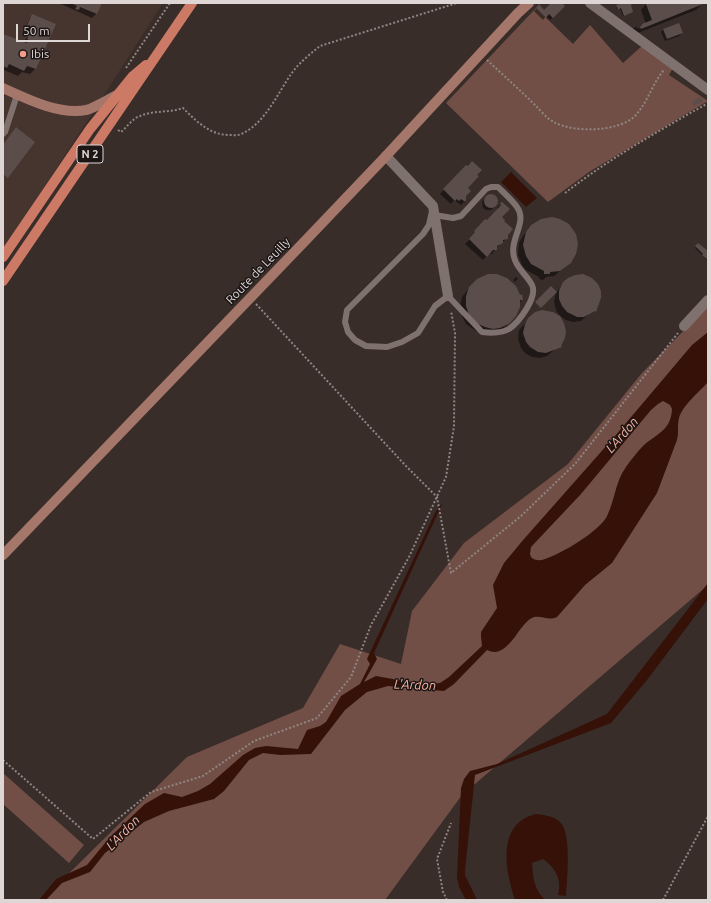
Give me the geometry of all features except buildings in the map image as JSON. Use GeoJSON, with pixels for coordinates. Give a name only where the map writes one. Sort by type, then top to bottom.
{"type":"FeatureCollection","features":[{"type":"Feature","properties":{"kind":"main road","name":"N 2"},"geometry":{"type":"LineString","coordinates":[[3,282],[192,3]]}},
{"type":"Feature","properties":{"kind":"main road","name":"Route de Leuilly"},"geometry":{"type":"LineString","coordinates":[[3,554],[386,156],[480,53],[529,3]]}},
{"type":"Feature","properties":{"kind":"main road"},"geometry":{"type":"LineString","coordinates":[[3,257],[90,129],[133,76],[160,51]]}},
{"type":"Feature","properties":{"kind":"main road"},"geometry":{"type":"LineString","coordinates":[[3,88],[33,102],[63,110],[86,110],[119,94]]}},
{"type":"Feature","properties":{"kind":"street"},"geometry":{"type":"LineString","coordinates":[[590,3],[708,90]]}},
{"type":"Feature","properties":{"kind":"street"},"geometry":{"type":"LineString","coordinates":[[386,156],[433,211],[448,296]]}},
{"type":"Feature","properties":{"kind":"street"},"geometry":{"type":"LineString","coordinates":[[684,326],[708,300]]}},
{"type":"Feature","properties":{"kind":"lane"},"geometry":{"type":"LineString","coordinates":[[3,134],[5,132],[17,95]]}},
{"type":"Feature","properties":{"kind":"lane"},"geometry":{"type":"LineString","coordinates":[[498,187],[517,207],[520,214],[520,225],[512,247],[513,256],[516,264],[532,285],[532,300],[518,321],[508,330],[490,333],[482,332],[448,296],[435,306],[418,333],[402,342],[387,347],[366,346],[355,340],[348,332],[345,322],[347,310],[423,234],[429,225],[433,211],[453,218],[461,216],[486,189],[498,187]]}},
{"type":"Feature","properties":{"kind":"path"},"geometry":{"type":"LineString","coordinates":[[122,74],[170,3]]}},
{"type":"Feature","properties":{"kind":"path"},"geometry":{"type":"LineString","coordinates":[[110,126],[121,132],[139,116],[157,111],[183,108],[203,128],[222,135],[240,135],[254,126],[268,110],[292,73],[305,58],[320,46],[458,3]]}},
{"type":"Feature","properties":{"kind":"path"},"geometry":{"type":"LineString","coordinates":[[480,53],[554,122],[573,128],[592,130],[622,124],[634,117],[647,100],[656,79],[664,69],[673,73],[679,68]]}},
{"type":"Feature","properties":{"kind":"path"},"geometry":{"type":"LineString","coordinates":[[565,193],[593,171],[708,103]]}},
{"type":"Feature","properties":{"kind":"path"},"geometry":{"type":"LineString","coordinates":[[3,760],[93,839],[152,792],[203,776],[254,741],[317,718],[351,677],[371,625],[409,557],[446,477],[454,426],[455,333],[448,296]]}},
{"type":"Feature","properties":{"kind":"path"},"geometry":{"type":"LineString","coordinates":[[250,298],[405,465],[437,497],[451,573],[521,516],[575,464],[684,326]]}},
{"type":"Feature","properties":{"kind":"path"},"geometry":{"type":"LineString","coordinates":[[663,900],[708,816]]}},
{"type":"Feature","properties":{"kind":"path"},"geometry":{"type":"LineString","coordinates":[[447,900],[443,892],[437,859],[451,823]]}},
{"type":"Feature","properties":{"kind":"shaded area"},"geometry":{"type":"Polygon","coordinates":[[[3,3],[163,3],[3,250],[3,3]]]}},
{"type":"Feature","properties":{"kind":"shaded area"},"geometry":{"type":"Polygon","coordinates":[[[536,8],[573,44],[590,25],[623,63],[643,45],[673,68],[669,75],[708,101],[589,172],[548,202],[446,103],[536,8]]]}},
{"type":"Feature","properties":{"kind":"shaded area"},"geometry":{"type":"Polygon","coordinates":[[[708,306],[708,585],[462,795],[385,900],[42,900],[187,757],[303,708],[340,644],[401,664],[412,611],[464,543],[568,464],[642,373],[708,306]]]}},
{"type":"Feature","properties":{"kind":"shaded area"},"geometry":{"type":"Polygon","coordinates":[[[3,773],[84,845],[69,863],[3,804],[3,773]]]}},
{"type":"Feature","properties":{"kind":"water"},"geometry":{"type":"Polygon","coordinates":[[[511,172],[537,198],[526,207],[501,182],[511,172]]]}},
{"type":"Feature","properties":{"kind":"water","name":"L'Ardon"},"geometry":{"type":"Polygon","coordinates":[[[708,332],[708,382],[687,404],[681,413],[678,421],[677,440],[657,493],[612,563],[585,585],[557,617],[550,619],[533,617],[525,623],[506,647],[500,651],[494,652],[487,650],[454,684],[444,691],[388,686],[367,692],[345,710],[311,754],[280,755],[263,753],[249,760],[224,791],[214,799],[169,811],[144,822],[105,853],[90,872],[62,883],[46,900],[39,900],[56,879],[87,865],[110,837],[145,804],[164,793],[182,797],[198,791],[210,784],[243,755],[255,748],[266,746],[298,749],[307,730],[320,726],[326,722],[341,696],[360,684],[370,664],[367,659],[435,513],[442,504],[374,653],[377,659],[364,682],[376,676],[426,685],[440,683],[449,677],[482,646],[481,632],[497,608],[493,585],[504,563],[692,345],[708,332]],[[663,401],[651,410],[581,494],[531,547],[531,557],[536,560],[541,560],[552,556],[589,535],[603,522],[610,510],[622,473],[641,448],[666,427],[671,416],[672,409],[670,405],[663,401]]]}},
{"type":"Feature","properties":{"kind":"water"},"geometry":{"type":"Polygon","coordinates":[[[708,583],[708,599],[647,680],[611,723],[475,775],[465,875],[477,900],[466,900],[459,887],[457,877],[461,788],[464,779],[470,771],[497,764],[607,714],[708,583]]]}},
{"type":"Feature","properties":{"kind":"water"},"geometry":{"type":"Polygon","coordinates":[[[536,814],[555,818],[564,828],[568,857],[566,896],[558,895],[559,884],[555,870],[543,859],[532,863],[533,874],[538,892],[545,900],[515,900],[507,867],[507,844],[510,834],[516,825],[526,817],[536,814]]]}},
{"type":"Feature","properties":{"kind":"place","name":"Ibis"},"geometry":{"type":"Point","coordinates":[23,54]}}]}
